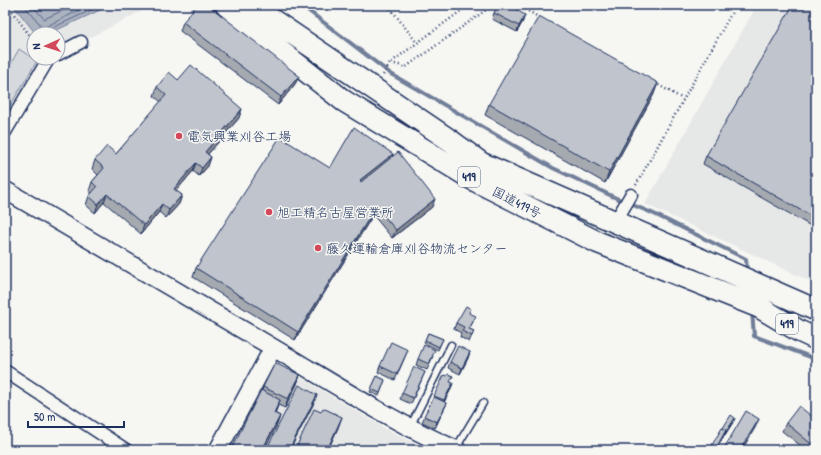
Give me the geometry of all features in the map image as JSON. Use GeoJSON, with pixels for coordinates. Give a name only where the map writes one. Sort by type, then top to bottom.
{"type":"FeatureCollection","features":[{"type":"Feature","properties":{"kind":"highway","name":"国道419号"},"geometry":{"type":"LineString","coordinates":[[226,5],[251,28],[344,101],[474,180],[597,242],[751,304],[799,331],[816,338]]}},
{"type":"Feature","properties":{"kind":"highway","name":"国道419号"},"geometry":{"type":"LineString","coordinates":[[253,5],[262,13],[481,163],[618,216],[748,281],[815,307]]}},
{"type":"Feature","properties":{"kind":"street"},"geometry":{"type":"LineString","coordinates":[[66,50],[81,42]]}},
{"type":"Feature","properties":{"kind":"street"},"geometry":{"type":"LineString","coordinates":[[5,132],[44,66]]}},
{"type":"Feature","properties":{"kind":"street"},"geometry":{"type":"LineString","coordinates":[[5,190],[273,348],[334,386],[410,429],[456,450]]}},
{"type":"Feature","properties":{"kind":"street"},"geometry":{"type":"LineString","coordinates":[[618,216],[631,195]]}},
{"type":"Feature","properties":{"kind":"street"},"geometry":{"type":"LineString","coordinates":[[218,450],[273,348]]}},
{"type":"Feature","properties":{"kind":"street"},"geometry":{"type":"LineString","coordinates":[[5,371],[126,450]]}},
{"type":"Feature","properties":{"kind":"lane"},"geometry":{"type":"LineString","coordinates":[[410,429],[451,345]]}},
{"type":"Feature","properties":{"kind":"lane"},"geometry":{"type":"LineString","coordinates":[[456,450],[483,403]]}},
{"type":"Feature","properties":{"kind":"path"},"geometry":{"type":"LineString","coordinates":[[7,5],[26,30]]}},
{"type":"Feature","properties":{"kind":"path"},"geometry":{"type":"LineString","coordinates":[[388,5],[416,43]]}},
{"type":"Feature","properties":{"kind":"path"},"geometry":{"type":"LineString","coordinates":[[381,77],[390,63],[469,5]]}},
{"type":"Feature","properties":{"kind":"path"},"geometry":{"type":"LineString","coordinates":[[390,63],[406,67],[493,5]]}},
{"type":"Feature","properties":{"kind":"path"},"geometry":{"type":"LineString","coordinates":[[518,5],[545,21]]}},
{"type":"Feature","properties":{"kind":"path"},"geometry":{"type":"LineString","coordinates":[[631,195],[736,5]]}},
{"type":"Feature","properties":{"kind":"path"},"geometry":{"type":"LineString","coordinates":[[648,79],[683,99]]}},
{"type":"Feature","properties":{"kind":"shaded area"},"geometry":{"type":"Polygon","coordinates":[[[5,5],[153,5],[66,50],[66,26],[26,26],[26,66],[44,66],[5,132],[5,5]]]}},
{"type":"Feature","properties":{"kind":"shaded area"},"geometry":{"type":"Polygon","coordinates":[[[757,5],[816,5],[816,284],[645,204],[757,5]]]}},
{"type":"Feature","properties":{"kind":"shaded area"},"geometry":{"type":"Polygon","coordinates":[[[19,49],[26,54],[26,66],[34,66],[5,114],[5,74],[19,49]]]}},
{"type":"Feature","properties":{"kind":"shaded area"},"geometry":{"type":"Polygon","coordinates":[[[277,363],[386,429],[428,450],[228,450],[271,370],[277,363]]]}},
{"type":"Feature","properties":{"kind":"water"},"geometry":{"type":"Polygon","coordinates":[[[13,5],[111,5],[65,26],[30,26],[13,5]]]}},
{"type":"Feature","properties":{"kind":"building"},"geometry":{"type":"Polygon","coordinates":[[[197,5],[208,5],[299,76],[281,97],[183,22],[197,5]]]}},
{"type":"Feature","properties":{"kind":"building"},"geometry":{"type":"Polygon","coordinates":[[[498,5],[508,5],[525,15],[519,26],[494,13],[498,5]]]}},
{"type":"Feature","properties":{"kind":"building"},"geometry":{"type":"Polygon","coordinates":[[[793,5],[816,5],[816,219],[706,156],[793,5]]]}},
{"type":"Feature","properties":{"kind":"building"},"geometry":{"type":"Polygon","coordinates":[[[539,16],[658,83],[609,172],[489,104],[539,16]]]}},
{"type":"Feature","properties":{"kind":"building","name":"電気興業刈谷工場"},"geometry":{"type":"Polygon","coordinates":[[[191,65],[242,109],[205,152],[211,157],[202,168],[196,163],[174,189],[182,195],[169,210],[162,204],[144,225],[107,194],[98,204],[89,196],[97,187],[92,182],[104,168],[95,160],[107,146],[116,154],[166,95],[157,87],[169,72],[178,80],[191,65]]]}},
{"type":"Feature","properties":{"kind":"building"},"geometry":{"type":"Polygon","coordinates":[[[354,127],[393,154],[360,180],[361,182],[398,152],[435,199],[396,230],[376,207],[298,332],[196,268],[280,137],[330,168],[354,127]]]}},
{"type":"Feature","properties":{"kind":"building"},"geometry":{"type":"Polygon","coordinates":[[[466,306],[471,309],[469,313],[476,316],[469,329],[474,331],[472,336],[462,331],[464,327],[456,323],[466,306]]]}},
{"type":"Feature","properties":{"kind":"building"},"geometry":{"type":"Polygon","coordinates":[[[428,333],[443,339],[439,347],[425,340],[428,333]]]}},
{"type":"Feature","properties":{"kind":"building"},"geometry":{"type":"Polygon","coordinates":[[[391,342],[408,350],[397,374],[380,366],[391,342]]]}},
{"type":"Feature","properties":{"kind":"building"},"geometry":{"type":"Polygon","coordinates":[[[424,345],[435,350],[429,364],[418,359],[424,345]]]}},
{"type":"Feature","properties":{"kind":"building"},"geometry":{"type":"Polygon","coordinates":[[[458,346],[470,352],[462,368],[450,362],[458,346]]]}},
{"type":"Feature","properties":{"kind":"building"},"geometry":{"type":"Polygon","coordinates":[[[275,363],[300,375],[288,399],[263,387],[275,363]]]}},
{"type":"Feature","properties":{"kind":"building"},"geometry":{"type":"Polygon","coordinates":[[[414,367],[425,372],[413,398],[402,393],[414,367]]]}},
{"type":"Feature","properties":{"kind":"building"},"geometry":{"type":"Polygon","coordinates":[[[448,374],[453,376],[450,382],[453,383],[444,400],[434,396],[444,375],[447,376],[448,374]]]}},
{"type":"Feature","properties":{"kind":"building"},"geometry":{"type":"Polygon","coordinates":[[[377,376],[385,380],[380,393],[371,389],[377,376]]]}},
{"type":"Feature","properties":{"kind":"building"},"geometry":{"type":"Polygon","coordinates":[[[299,385],[317,395],[289,450],[266,450],[299,385]]]}},
{"type":"Feature","properties":{"kind":"building"},"geometry":{"type":"Polygon","coordinates":[[[261,390],[280,400],[274,413],[280,416],[262,450],[231,450],[261,390]]]}},
{"type":"Feature","properties":{"kind":"building"},"geometry":{"type":"Polygon","coordinates":[[[434,397],[447,403],[437,422],[424,416],[434,397]]]}},
{"type":"Feature","properties":{"kind":"building"},"geometry":{"type":"Polygon","coordinates":[[[799,406],[816,420],[815,447],[786,423],[799,406]]]}},
{"type":"Feature","properties":{"kind":"building"},"geometry":{"type":"Polygon","coordinates":[[[323,408],[342,417],[327,450],[295,450],[314,409],[321,412],[323,408]]]}},
{"type":"Feature","properties":{"kind":"building"},"geometry":{"type":"Polygon","coordinates":[[[746,411],[759,419],[740,450],[723,450],[746,411]]]}},
{"type":"Feature","properties":{"kind":"building"},"geometry":{"type":"Polygon","coordinates":[[[731,415],[735,418],[726,432],[723,428],[731,415]]]}},
{"type":"Feature","properties":{"kind":"building"},"geometry":{"type":"Polygon","coordinates":[[[722,428],[726,430],[715,450],[709,450],[722,428]]]}},
{"type":"Feature","properties":{"kind":"waterway"},"geometry":{"type":"LineString","coordinates":[[301,5],[391,74],[553,168],[652,213],[746,259],[747,272]]}},
{"type":"Feature","properties":{"kind":"waterway"},"geometry":{"type":"LineString","coordinates":[[752,311],[754,336],[816,359]]}},
{"type":"Feature","properties":{"kind":"place","name":"電気興業刈谷工場"},"geometry":{"type":"Point","coordinates":[179,136]}},
{"type":"Feature","properties":{"kind":"place","name":"旭工精名古屋営業所"},"geometry":{"type":"Point","coordinates":[269,212]}},
{"type":"Feature","properties":{"kind":"place","name":"藤久運輸倉庫刈谷物流センター"},"geometry":{"type":"Point","coordinates":[318,248]}}]}
